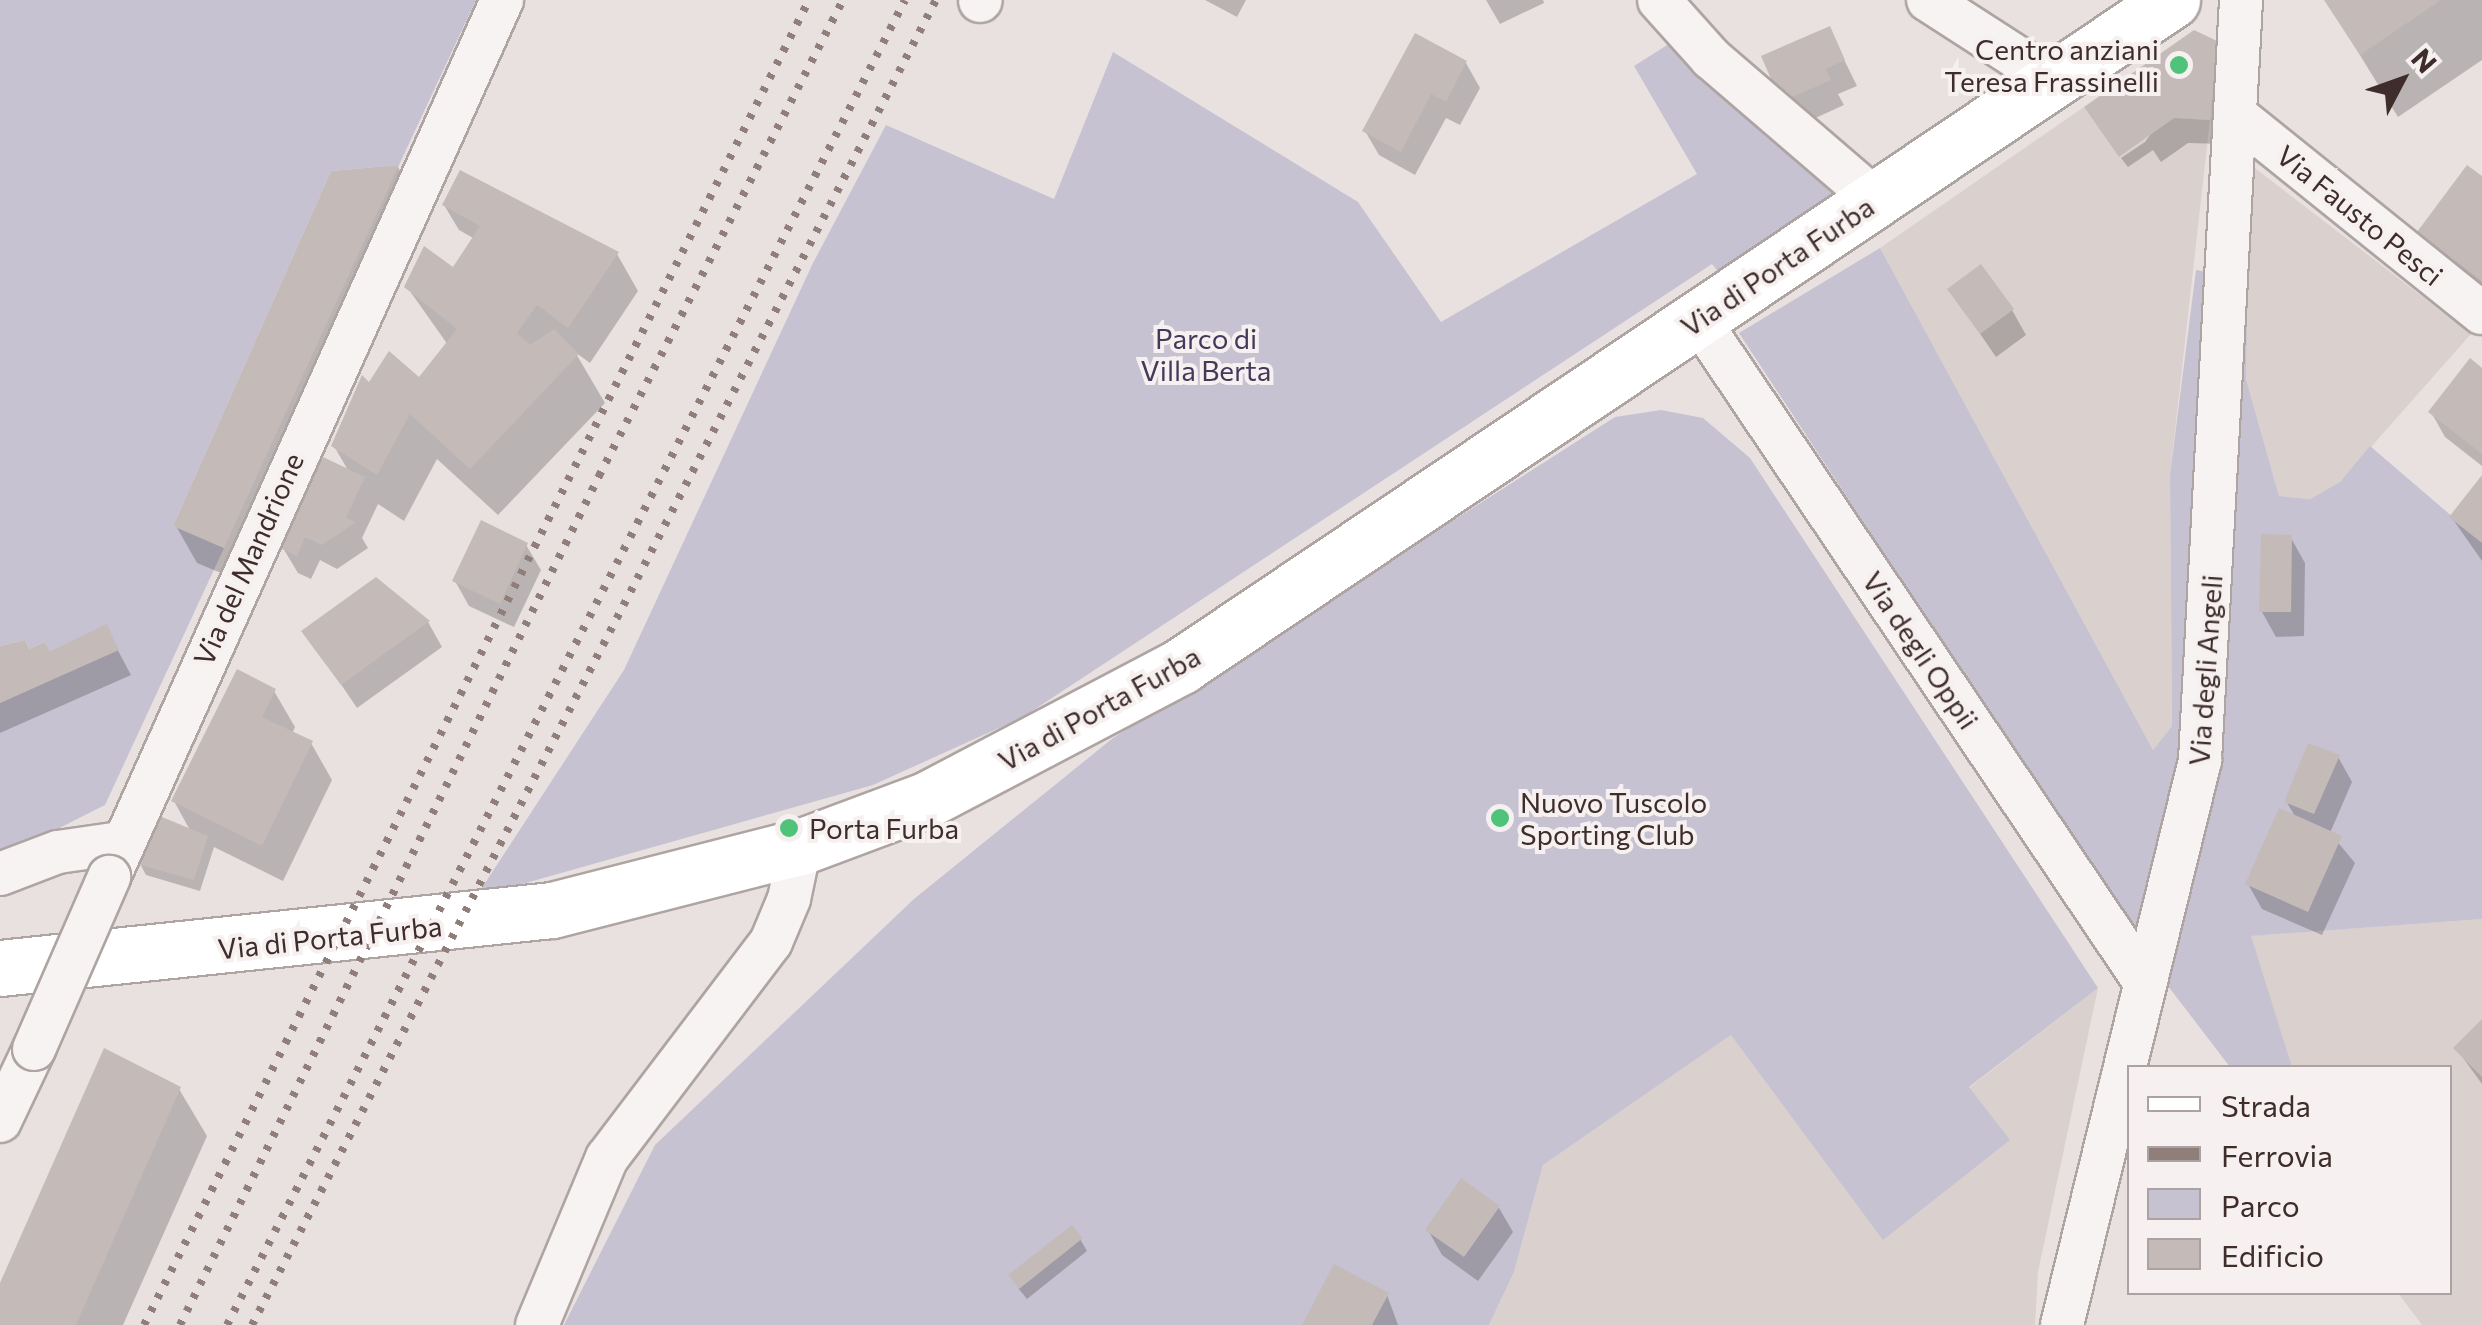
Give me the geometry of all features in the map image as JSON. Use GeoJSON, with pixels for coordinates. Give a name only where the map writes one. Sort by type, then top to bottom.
{"type":"FeatureCollection","features":[{"type":"Feature","properties":{"kind":"main road","name":"Via di Porta Furba"},"geometry":{"type":"LineString","coordinates":[[0,968],[494,919],[635,892],[800,848],[926,800],[1168,674],[2172,0]]}},
{"type":"Feature","properties":{"kind":"street","name":"Via del Mandrione"},"geometry":{"type":"LineString","coordinates":[[0,1121],[502,0]]}},
{"type":"Feature","properties":{"kind":"street"},"geometry":{"type":"LineString","coordinates":[[1659,0],[1711,58],[1876,200]]}},
{"type":"Feature","properties":{"kind":"street"},"geometry":{"type":"LineString","coordinates":[[1928,0],[2052,80]]}},
{"type":"Feature","properties":{"kind":"street","name":"Via degli Angeli"},"geometry":{"type":"LineString","coordinates":[[2062,1325],[2200,760],[2238,117],[2241,0]]}},
{"type":"Feature","properties":{"kind":"street","name":"Via Fausto Pesci"},"geometry":{"type":"LineString","coordinates":[[2238,117],[2482,314]]}},
{"type":"Feature","properties":{"kind":"street","name":"Via degli Oppii"},"geometry":{"type":"LineString","coordinates":[[1698,319],[2144,981]]}},
{"type":"Feature","properties":{"kind":"street"},"geometry":{"type":"LineString","coordinates":[[538,1325],[607,1158],[771,942],[800,848]]}},
{"type":"Feature","properties":{"kind":"street"},"geometry":{"type":"LineString","coordinates":[[0,874],[58,852],[114,860]]}},
{"type":"Feature","properties":{"kind":"shaded area"},"geometry":{"type":"Polygon","coordinates":[[[2084,107],[2119,157],[2174,118],[2210,120],[2170,475],[2172,726],[2153,750],[1880,248],[2084,107]]]}},
{"type":"Feature","properties":{"kind":"shaded area"},"geometry":{"type":"Polygon","coordinates":[[[2251,165],[2471,334],[2340,482],[2310,499],[2279,496],[2246,379],[2251,165]]]}},
{"type":"Feature","properties":{"kind":"shaded area"},"geometry":{"type":"Polygon","coordinates":[[[2482,919],[2482,1325],[2422,1325],[2400,1295],[2452,1295],[2452,1065],[2291,1065],[2250,936],[2482,919]]]}},
{"type":"Feature","properties":{"kind":"shaded area"},"geometry":{"type":"Polygon","coordinates":[[[2098,988],[2038,1272],[2035,1325],[1489,1325],[1514,1272],[1543,1165],[1731,1035],[1969,1088],[2098,988]]]}},
{"type":"Feature","properties":{"kind":"green space"},"geometry":{"type":"Polygon","coordinates":[[[0,0],[476,0],[399,165],[331,171],[173,526],[224,548],[105,805],[0,858],[0,703],[118,649],[107,625],[50,651],[45,642],[29,649],[25,640],[0,646],[0,0]]]}},
{"type":"Feature","properties":{"kind":"green space","name":"Parco di Villa Berta"},"geometry":{"type":"Polygon","coordinates":[[[1672,42],[1838,194],[1722,277],[1712,264],[1023,717],[873,785],[476,897],[624,670],[813,263],[886,125],[1054,199],[1113,52],[1358,202],[1441,322],[1697,174],[1634,66],[1672,42]]]}},
{"type":"Feature","properties":{"kind":"green space"},"geometry":{"type":"Polygon","coordinates":[[[1880,248],[2153,750],[2172,726],[2170,475],[2196,270],[2248,279],[2246,379],[2279,496],[2310,499],[2340,482],[2370,446],[2482,542],[2482,919],[2251,936],[2291,1065],[2228,1065],[2168,986],[1739,333],[1880,248]]]}},
{"type":"Feature","properties":{"kind":"green space","name":"Nuovo Tuscolo Sporting Club"},"geometry":{"type":"Polygon","coordinates":[[[1661,410],[1703,418],[1750,458],[2098,988],[1969,1087],[2010,1140],[1883,1240],[1731,1035],[1543,1165],[1514,1272],[1489,1325],[564,1325],[655,1145],[914,899],[1113,738],[1615,417],[1661,410]]]}},
{"type":"Feature","properties":{"kind":"building"},"geometry":{"type":"Polygon","coordinates":[[[2324,0],[2441,0],[2360,55],[2324,0]]]}},
{"type":"Feature","properties":{"kind":"building"},"geometry":{"type":"Polygon","coordinates":[[[1830,26],[1845,60],[1826,69],[1831,80],[1781,102],[1761,56],[1830,26]]]}},
{"type":"Feature","properties":{"kind":"building","name":"Centro anziani Teresa Frassinelli"},"geometry":{"type":"Polygon","coordinates":[[[2194,30],[2217,41],[2210,120],[2174,118],[2119,157],[2084,107],[2194,30]]]}},
{"type":"Feature","properties":{"kind":"building"},"geometry":{"type":"Polygon","coordinates":[[[1415,33],[1467,61],[1446,102],[1431,94],[1401,152],[1362,131],[1415,33]]]}},
{"type":"Feature","properties":{"kind":"building"},"geometry":{"type":"Polygon","coordinates":[[[399,165],[224,548],[173,526],[331,171],[399,165]]]}},
{"type":"Feature","properties":{"kind":"building"},"geometry":{"type":"Polygon","coordinates":[[[2467,165],[2482,176],[2482,281],[2417,232],[2467,165]]]}},
{"type":"Feature","properties":{"kind":"building"},"geometry":{"type":"Polygon","coordinates":[[[460,170],[619,252],[568,328],[537,305],[517,333],[530,345],[554,329],[579,354],[470,469],[410,414],[377,475],[331,446],[362,375],[369,382],[389,351],[419,377],[457,329],[404,287],[424,246],[453,267],[480,226],[442,205],[460,170]]]}},
{"type":"Feature","properties":{"kind":"building"},"geometry":{"type":"Polygon","coordinates":[[[1981,264],[2014,309],[1980,334],[1947,289],[1981,264]]]}},
{"type":"Feature","properties":{"kind":"building"},"geometry":{"type":"Polygon","coordinates":[[[2470,358],[2482,368],[2482,454],[2428,412],[2470,358]]]}},
{"type":"Feature","properties":{"kind":"building"},"geometry":{"type":"Polygon","coordinates":[[[323,457],[365,477],[346,518],[356,522],[322,545],[305,537],[297,556],[280,548],[323,457]]]}},
{"type":"Feature","properties":{"kind":"building"},"geometry":{"type":"Polygon","coordinates":[[[2482,475],[2482,543],[2449,517],[2482,475]]]}},
{"type":"Feature","properties":{"kind":"building"},"geometry":{"type":"Polygon","coordinates":[[[481,520],[528,543],[500,604],[452,581],[481,520]]]}},
{"type":"Feature","properties":{"kind":"building"},"geometry":{"type":"Polygon","coordinates":[[[2261,534],[2292,535],[2291,612],[2259,612],[2261,534]]]}},
{"type":"Feature","properties":{"kind":"building"},"geometry":{"type":"Polygon","coordinates":[[[376,577],[430,621],[341,685],[301,631],[376,577]]]}},
{"type":"Feature","properties":{"kind":"building"},"geometry":{"type":"Polygon","coordinates":[[[107,624],[119,650],[0,703],[0,646],[25,640],[29,649],[45,642],[50,651],[107,624]]]}},
{"type":"Feature","properties":{"kind":"building"},"geometry":{"type":"Polygon","coordinates":[[[237,669],[276,689],[262,717],[313,741],[262,846],[171,801],[237,669]]]}},
{"type":"Feature","properties":{"kind":"building"},"geometry":{"type":"Polygon","coordinates":[[[2308,743],[2340,755],[2314,814],[2284,802],[2308,743]]]}},
{"type":"Feature","properties":{"kind":"building"},"geometry":{"type":"Polygon","coordinates":[[[2279,808],[2342,836],[2308,912],[2245,884],[2279,808]]]}},
{"type":"Feature","properties":{"kind":"building"},"geometry":{"type":"Polygon","coordinates":[[[162,817],[208,836],[194,880],[137,864],[162,817]]]}},
{"type":"Feature","properties":{"kind":"building"},"geometry":{"type":"Polygon","coordinates":[[[2482,1019],[2482,1077],[2453,1048],[2482,1019]]]}},
{"type":"Feature","properties":{"kind":"building"},"geometry":{"type":"Polygon","coordinates":[[[104,1048],[181,1087],[76,1325],[0,1325],[0,1283],[104,1048]]]}},
{"type":"Feature","properties":{"kind":"building"},"geometry":{"type":"Polygon","coordinates":[[[1461,1178],[1500,1206],[1464,1257],[1425,1230],[1461,1178]]]}},
{"type":"Feature","properties":{"kind":"building"},"geometry":{"type":"Polygon","coordinates":[[[1072,1225],[1083,1238],[1019,1289],[1008,1275],[1072,1225]]]}},
{"type":"Feature","properties":{"kind":"building"},"geometry":{"type":"Polygon","coordinates":[[[1334,1264],[1389,1293],[1372,1325],[1302,1325],[1334,1264]]]}},
{"type":"Feature","properties":{"kind":"railway"},"geometry":{"type":"LineString","coordinates":[[144,1325],[809,0]]}},
{"type":"Feature","properties":{"kind":"railway"},"geometry":{"type":"LineString","coordinates":[[180,1325],[599,476],[843,0]]}},
{"type":"Feature","properties":{"kind":"railway"},"geometry":{"type":"LineString","coordinates":[[227,1325],[905,0]]}},
{"type":"Feature","properties":{"kind":"railway"},"geometry":{"type":"LineString","coordinates":[[252,1325],[936,0]]}},
{"type":"Feature","properties":{"kind":"place","name":"Centro anziani Teresa Frassinelli"},"geometry":{"type":"Point","coordinates":[2179,65]}},
{"type":"Feature","properties":{"kind":"place","name":"Nuovo Tuscolo Sporting Club"},"geometry":{"type":"Point","coordinates":[1500,818]}},
{"type":"Feature","properties":{"kind":"place","name":"Porta Furba"},"geometry":{"type":"Point","coordinates":[789,828]}}]}
